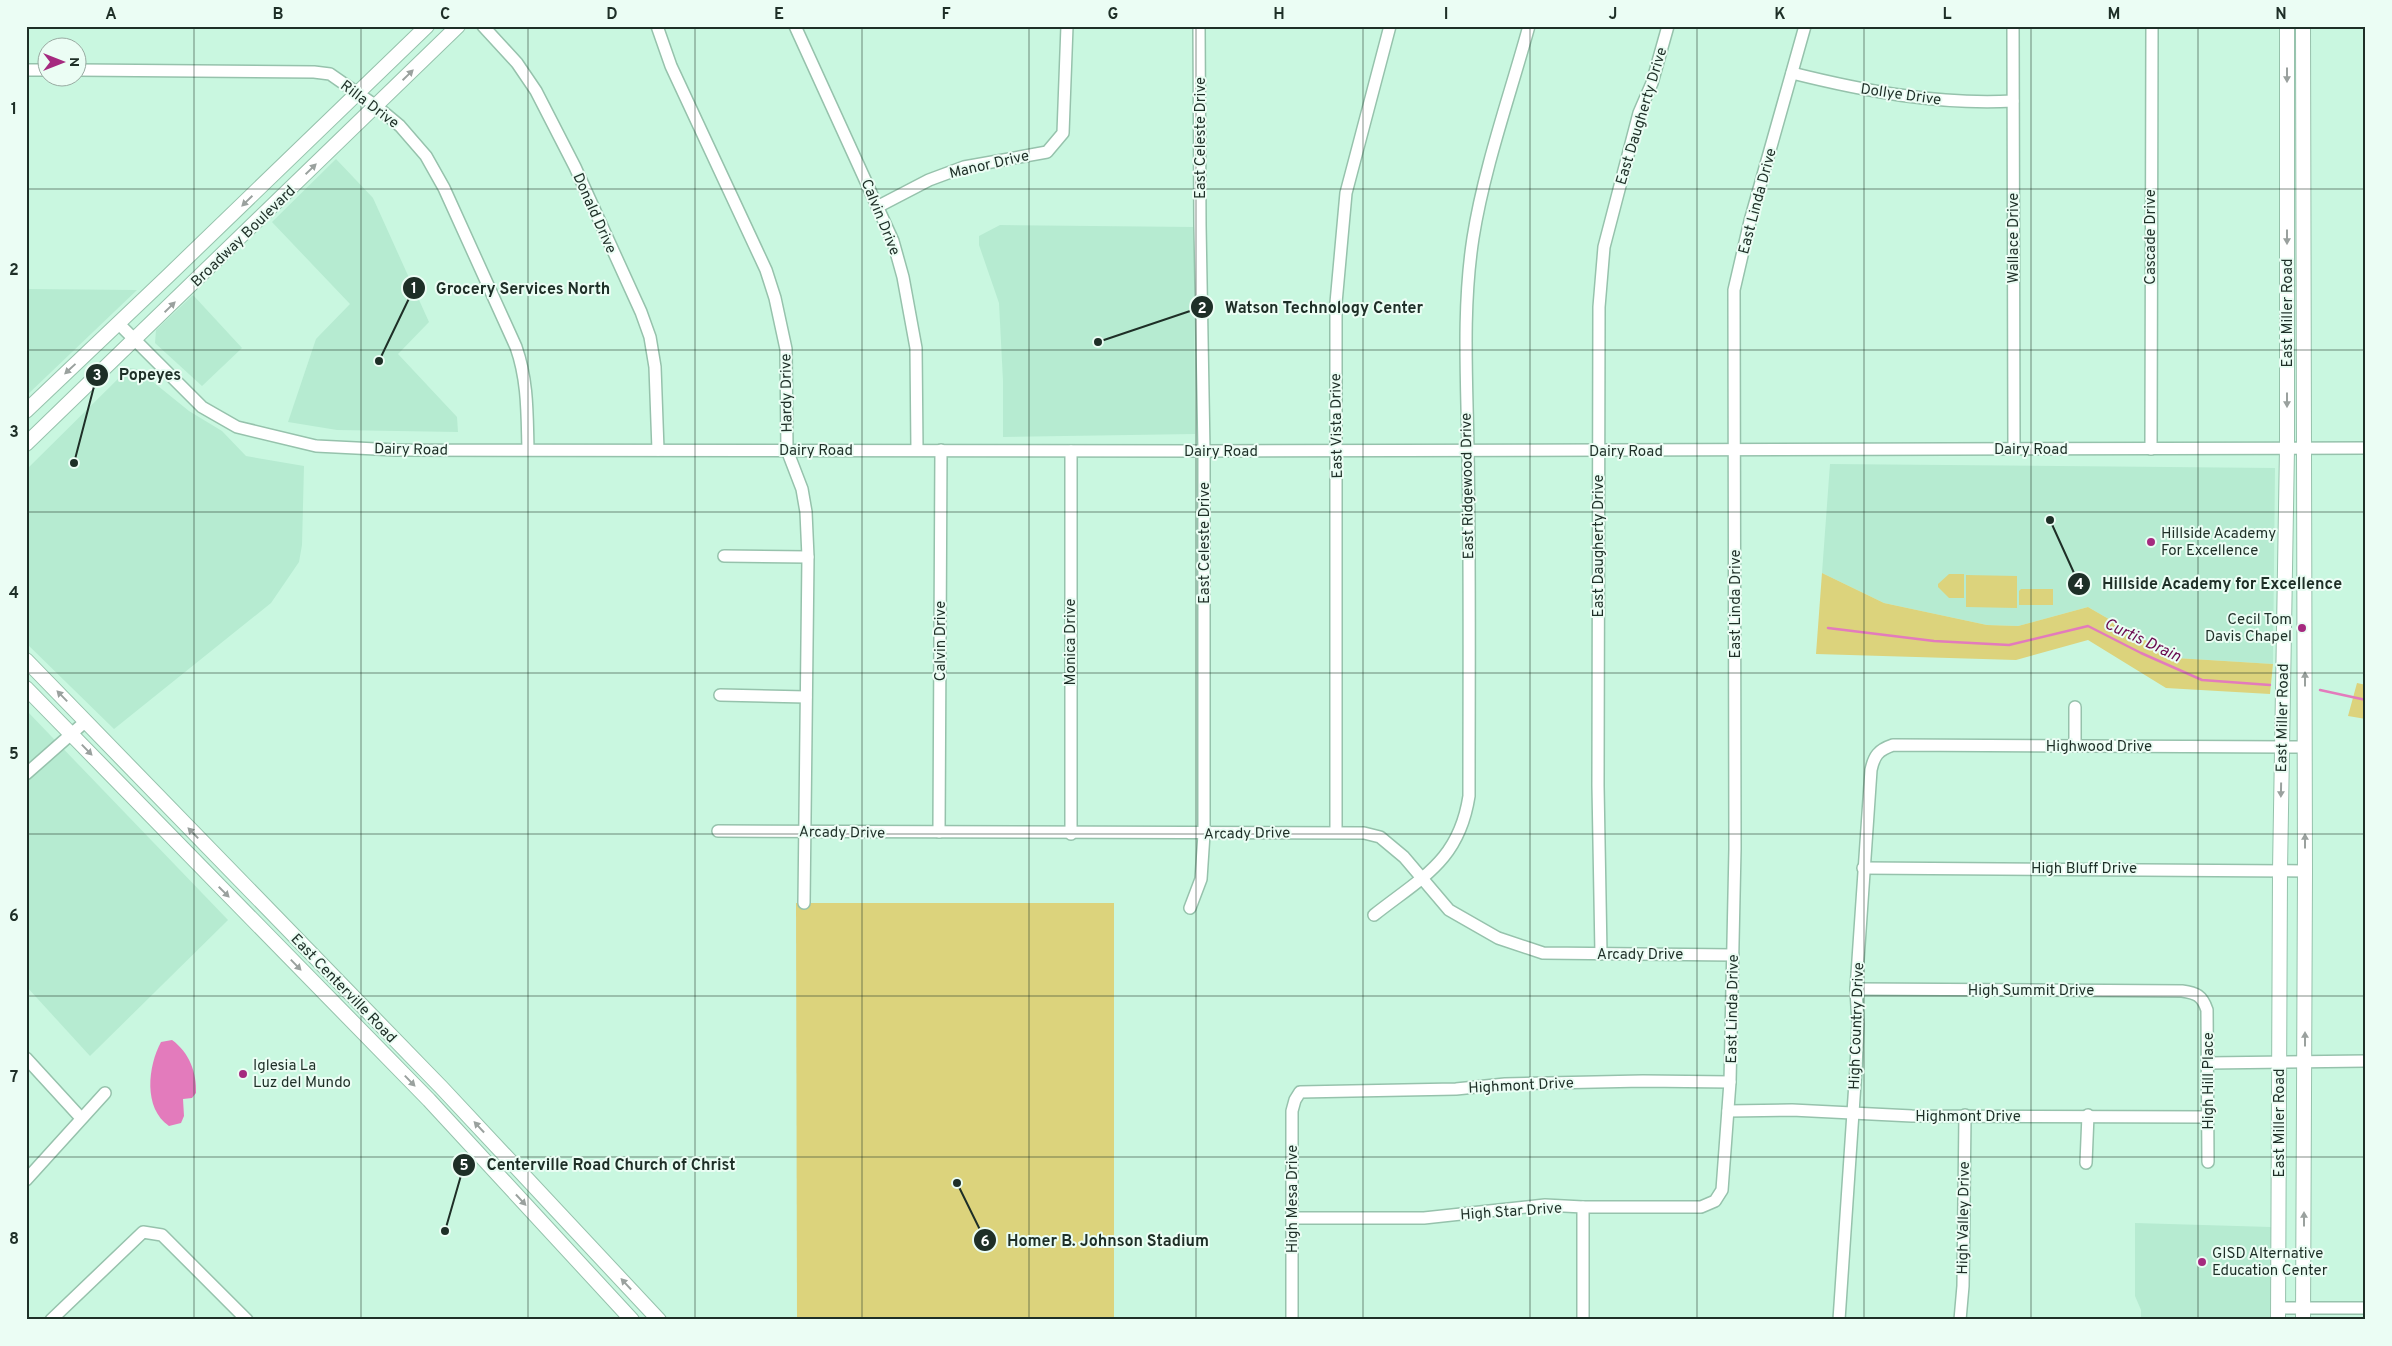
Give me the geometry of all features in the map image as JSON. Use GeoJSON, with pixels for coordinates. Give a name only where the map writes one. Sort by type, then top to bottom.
{"type":"FeatureCollection","features":[{"type":"Feature","properties":{"kind":"main road","name":"Broadway Boulevard"},"geometry":{"type":"LineString","coordinates":[[26,410],[427,26]]}},
{"type":"Feature","properties":{"kind":"main road","name":"Broadway Boulevard"},"geometry":{"type":"LineString","coordinates":[[26,444],[135,341],[458,26]]}},
{"type":"Feature","properties":{"kind":"main road","name":"East Miller Road"},"geometry":{"type":"LineString","coordinates":[[2278,1314],[2280,871],[2286,448],[2287,26]]}},
{"type":"Feature","properties":{"kind":"main road","name":"East Miller Road"},"geometry":{"type":"LineString","coordinates":[[2303,26],[2305,448],[2303,1314]]}},
{"type":"Feature","properties":{"kind":"main road"},"geometry":{"type":"LineString","coordinates":[[2286,213],[2304,213]]}},
{"type":"Feature","properties":{"kind":"main road","name":"East Centerville Road"},"geometry":{"type":"LineString","coordinates":[[26,660],[442,1088],[659,1320]]}},
{"type":"Feature","properties":{"kind":"main road","name":"East Centerville Road"},"geometry":{"type":"LineString","coordinates":[[26,688],[429,1100],[632,1320]]}},
{"type":"Feature","properties":{"kind":"main road"},"geometry":{"type":"LineString","coordinates":[[201,868],[214,855]]}},
{"type":"Feature","properties":{"kind":"main road"},"geometry":{"type":"LineString","coordinates":[[310,980],[322,966]]}},
{"type":"Feature","properties":{"kind":"main road"},"geometry":{"type":"LineString","coordinates":[[429,1100],[442,1088]]}},
{"type":"Feature","properties":{"kind":"main road"},"geometry":{"type":"LineString","coordinates":[[558,1240],[572,1226]]}},
{"type":"Feature","properties":{"kind":"street","name":"Donald Drive"},"geometry":{"type":"LineString","coordinates":[[483,26],[516,63],[536,91],[575,167],[641,312],[650,338],[655,367],[658,450]]}},
{"type":"Feature","properties":{"kind":"street","name":"Hardy Drive"},"geometry":{"type":"LineString","coordinates":[[657,26],[671,66],[766,270],[775,298],[786,349],[787,450],[802,489],[808,557],[804,903]]}},
{"type":"Feature","properties":{"kind":"street","name":"Calvin Drive"},"geometry":{"type":"LineString","coordinates":[[795,26],[894,241],[903,277],[916,348],[917,450]]}},
{"type":"Feature","properties":{"kind":"street","name":"Manor Drive"},"geometry":{"type":"LineString","coordinates":[[879,206],[929,180],[964,167],[1047,152],[1063,133],[1067,26]]}},
{"type":"Feature","properties":{"kind":"street","name":"East Celeste Drive"},"geometry":{"type":"LineString","coordinates":[[1190,908],[1200,880],[1204,834],[1204,451],[1199,26]]}},
{"type":"Feature","properties":{"kind":"street","name":"East Vista Drive"},"geometry":{"type":"LineString","coordinates":[[1336,832],[1336,304],[1346,193],[1390,26]]}},
{"type":"Feature","properties":{"kind":"street","name":"East Ridgewood Drive"},"geometry":{"type":"LineString","coordinates":[[1374,915],[1438,865],[1456,842],[1466,820],[1470,796],[1466,390],[1467,296],[1473,238],[1482,195],[1529,26]]}},
{"type":"Feature","properties":{"kind":"street","name":"East Daugherty Drive"},"geometry":{"type":"LineString","coordinates":[[1601,954],[1599,307],[1604,247],[1639,113],[1652,83],[1668,26]]}},
{"type":"Feature","properties":{"kind":"street","name":"East Linda Drive"},"geometry":{"type":"LineString","coordinates":[[1722,1190],[1730,1082],[1735,849],[1734,290],[1750,221],[1805,26]]}},
{"type":"Feature","properties":{"kind":"street","name":"Wallace Drive"},"geometry":{"type":"LineString","coordinates":[[2013,26],[2014,449]]}},
{"type":"Feature","properties":{"kind":"street","name":"Cascade Drive"},"geometry":{"type":"LineString","coordinates":[[2151,449],[2152,26]]}},
{"type":"Feature","properties":{"kind":"street","name":"Rilla Drive"},"geometry":{"type":"LineString","coordinates":[[88,70],[303,70],[330,74],[376,106],[400,126],[426,156],[444,188],[516,347],[527,389],[528,449]]}},
{"type":"Feature","properties":{"kind":"street","name":"Dollye Drive"},"geometry":{"type":"LineString","coordinates":[[1792,73],[1846,87],[1925,99],[1975,103],[2013,100]]}},
{"type":"Feature","properties":{"kind":"street","name":"Dairy Road"},"geometry":{"type":"LineString","coordinates":[[118,323],[202,407],[237,427],[316,446],[396,450],[1071,451],[2366,448]]}},
{"type":"Feature","properties":{"kind":"street","name":"Calvin Drive"},"geometry":{"type":"LineString","coordinates":[[939,832],[941,450]]}},
{"type":"Feature","properties":{"kind":"street","name":"Monica Drive"},"geometry":{"type":"LineString","coordinates":[[1071,451],[1071,834]]}},
{"type":"Feature","properties":{"kind":"street"},"geometry":{"type":"LineString","coordinates":[[724,556],[808,557]]}},
{"type":"Feature","properties":{"kind":"street"},"geometry":{"type":"LineString","coordinates":[[720,695],[806,697]]}},
{"type":"Feature","properties":{"kind":"street"},"geometry":{"type":"LineString","coordinates":[[2075,707],[2075,746]]}},
{"type":"Feature","properties":{"kind":"street"},"geometry":{"type":"LineString","coordinates":[[26,774],[70,733],[86,721]]}},
{"type":"Feature","properties":{"kind":"street","name":"Highwood Drive"},"geometry":{"type":"LineString","coordinates":[[1893,745],[2305,747]]}},
{"type":"Feature","properties":{"kind":"street","name":"High Country Drive"},"geometry":{"type":"LineString","coordinates":[[1839,1320],[1858,1024],[1856,989],[1870,770],[1874,755],[1893,745]]}},
{"type":"Feature","properties":{"kind":"street","name":"Arcady Drive"},"geometry":{"type":"LineString","coordinates":[[718,831],[1071,834],[1364,833],[1380,837],[1404,857],[1449,910],[1498,938],[1543,953],[1733,955]]}},
{"type":"Feature","properties":{"kind":"street","name":"High Bluff Drive"},"geometry":{"type":"LineString","coordinates":[[1863,868],[2305,871]]}},
{"type":"Feature","properties":{"kind":"street","name":"High Summit Drive"},"geometry":{"type":"LineString","coordinates":[[1856,989],[2182,991],[2197,993],[2204,1000]]}},
{"type":"Feature","properties":{"kind":"street","name":"High Hill Place"},"geometry":{"type":"LineString","coordinates":[[2204,1000],[2207,1010],[2208,1162]]}},
{"type":"Feature","properties":{"kind":"street"},"geometry":{"type":"LineString","coordinates":[[26,1058],[81,1118]]}},
{"type":"Feature","properties":{"kind":"street"},"geometry":{"type":"LineString","coordinates":[[2208,1063],[2366,1061]]}},
{"type":"Feature","properties":{"kind":"street","name":"Highmont Drive"},"geometry":{"type":"LineString","coordinates":[[1311,1091],[1456,1089],[1505,1084],[1643,1081],[1730,1082]]}},
{"type":"Feature","properties":{"kind":"street","name":"High Mesa Drive"},"geometry":{"type":"LineString","coordinates":[[1292,1320],[1292,1111],[1295,1100],[1300,1092],[1311,1091]]}},
{"type":"Feature","properties":{"kind":"street"},"geometry":{"type":"LineString","coordinates":[[26,1180],[105,1093]]}},
{"type":"Feature","properties":{"kind":"street","name":"Highmont Drive"},"geometry":{"type":"LineString","coordinates":[[1728,1111],[1792,1110],[1912,1116],[2088,1115],[2208,1117]]}},
{"type":"Feature","properties":{"kind":"street","name":"High Valley Drive"},"geometry":{"type":"LineString","coordinates":[[1960,1320],[1963,1286],[1965,1115]]}},
{"type":"Feature","properties":{"kind":"street"},"geometry":{"type":"LineString","coordinates":[[2086,1163],[2088,1115]]}},
{"type":"Feature","properties":{"kind":"street","name":"High Star Drive"},"geometry":{"type":"LineString","coordinates":[[1293,1218],[1424,1218],[1546,1205],[1583,1207],[1701,1206],[1715,1200],[1722,1190]]}},
{"type":"Feature","properties":{"kind":"street"},"geometry":{"type":"LineString","coordinates":[[1583,1207],[1583,1320]]}},
{"type":"Feature","properties":{"kind":"street"},"geometry":{"type":"LineString","coordinates":[[58,1317],[143,1232],[162,1235],[247,1320]]}},
{"type":"Feature","properties":{"kind":"street"},"geometry":{"type":"LineString","coordinates":[[2278,1314],[2303,1314],[2366,1308]]}},
{"type":"Feature","properties":{"kind":"shaded area"},"geometry":{"type":"Polygon","coordinates":[[[336,159],[373,198],[429,322],[398,354],[457,417],[458,432],[337,430],[288,422],[316,339],[350,304],[272,222],[336,159]]]}},
{"type":"Feature","properties":{"kind":"shaded area"},"geometry":{"type":"Polygon","coordinates":[[[1000,225],[1194,227],[1195,434],[1003,437],[1003,381],[999,303],[979,245],[979,236],[1000,225]]]}},
{"type":"Feature","properties":{"kind":"shaded area"},"geometry":{"type":"Polygon","coordinates":[[[26,289],[137,290],[26,396],[26,289]]]}},
{"type":"Feature","properties":{"kind":"shaded area"},"geometry":{"type":"Polygon","coordinates":[[[193,295],[242,348],[202,386],[155,343],[156,330],[193,295]]]}},
{"type":"Feature","properties":{"kind":"shaded area"},"geometry":{"type":"Polygon","coordinates":[[[129,368],[137,369],[189,411],[222,431],[246,456],[304,466],[302,545],[299,562],[271,603],[114,729],[26,643],[26,470],[129,368]]]}},
{"type":"Feature","properties":{"kind":"shaded area","name":"Hillside Academy For Excellence"},"geometry":{"type":"Polygon","coordinates":[[[1830,464],[2275,468],[2273,664],[2176,658],[2088,607],[2018,626],[1987,625],[1884,603],[1822,573],[1830,464]]]}},
{"type":"Feature","properties":{"kind":"shaded area"},"geometry":{"type":"Polygon","coordinates":[[[1822,573],[1884,603],[1987,625],[2018,626],[2088,607],[2176,658],[2273,664],[2270,694],[2166,688],[2088,640],[2016,660],[1816,654],[1822,573]]]}},
{"type":"Feature","properties":{"kind":"shaded area"},"geometry":{"type":"Polygon","coordinates":[[[1949,574],[1964,574],[1964,598],[1949,598],[1938,587],[1938,584],[1949,574]]]}},
{"type":"Feature","properties":{"kind":"shaded area"},"geometry":{"type":"Polygon","coordinates":[[[1966,575],[2017,576],[2017,608],[1966,607],[1966,575]]]}},
{"type":"Feature","properties":{"kind":"shaded area"},"geometry":{"type":"Polygon","coordinates":[[[2021,589],[2053,589],[2053,605],[2019,605],[2019,591],[2021,589]]]}},
{"type":"Feature","properties":{"kind":"shaded area"},"geometry":{"type":"Polygon","coordinates":[[[2357,683],[2366,685],[2366,719],[2348,716],[2357,683]]]}},
{"type":"Feature","properties":{"kind":"shaded area"},"geometry":{"type":"Polygon","coordinates":[[[26,710],[228,920],[90,1056],[26,986],[26,710]]]}},
{"type":"Feature","properties":{"kind":"shaded area"},"geometry":{"type":"Polygon","coordinates":[[[796,903],[1114,903],[1114,1320],[797,1320],[796,903]]]}},
{"type":"Feature","properties":{"kind":"shaded area"},"geometry":{"type":"Polygon","coordinates":[[[172,1040],[183,1051],[191,1064],[195,1078],[196,1093],[192,1098],[183,1099],[184,1116],[181,1123],[169,1126],[155,1109],[150,1086],[153,1063],[161,1042],[172,1040]]]}},
{"type":"Feature","properties":{"kind":"shaded area","name":"GISD Alternative Education Center"},"geometry":{"type":"Polygon","coordinates":[[[2135,1223],[2271,1227],[2270,1320],[2141,1320],[2141,1310],[2135,1296],[2135,1223]]]}},
{"type":"Feature","properties":{"kind":"waterway","name":"Curtis Drain"},"geometry":{"type":"LineString","coordinates":[[1828,628],[1934,641],[2009,645],[2088,626],[2141,653],[2202,680],[2270,685]]}},
{"type":"Feature","properties":{"kind":"waterway","name":"Curtis Drain"},"geometry":{"type":"LineString","coordinates":[[2320,690],[2366,700]]}},
{"type":"Feature","properties":{"kind":"place","name":"Watson Technology Center"},"geometry":{"type":"Point","coordinates":[1098,342]}},
{"type":"Feature","properties":{"kind":"place","name":"Grocery Services North"},"geometry":{"type":"Point","coordinates":[379,361]}},
{"type":"Feature","properties":{"kind":"place","name":"Popeyes"},"geometry":{"type":"Point","coordinates":[74,463]}},
{"type":"Feature","properties":{"kind":"place","name":"Hillside Academy for Excellence"},"geometry":{"type":"Point","coordinates":[2050,520]}},
{"type":"Feature","properties":{"kind":"place","name":"Hillside Academy For Excellence"},"geometry":{"type":"Point","coordinates":[2151,542]}},
{"type":"Feature","properties":{"kind":"place","name":"Cecil Tom Davis Chapel"},"geometry":{"type":"Point","coordinates":[2302,628]}},
{"type":"Feature","properties":{"kind":"place","name":"Iglesia La Luz del Mundo"},"geometry":{"type":"Point","coordinates":[243,1074]}},
{"type":"Feature","properties":{"kind":"place","name":"Homer B. Johnson Stadium"},"geometry":{"type":"Point","coordinates":[957,1183]}},
{"type":"Feature","properties":{"kind":"place","name":"Centerville Road Church of Christ"},"geometry":{"type":"Point","coordinates":[445,1231]}},
{"type":"Feature","properties":{"kind":"place","name":"GISD Alternative Education Center"},"geometry":{"type":"Point","coordinates":[2202,1262]}}]}
